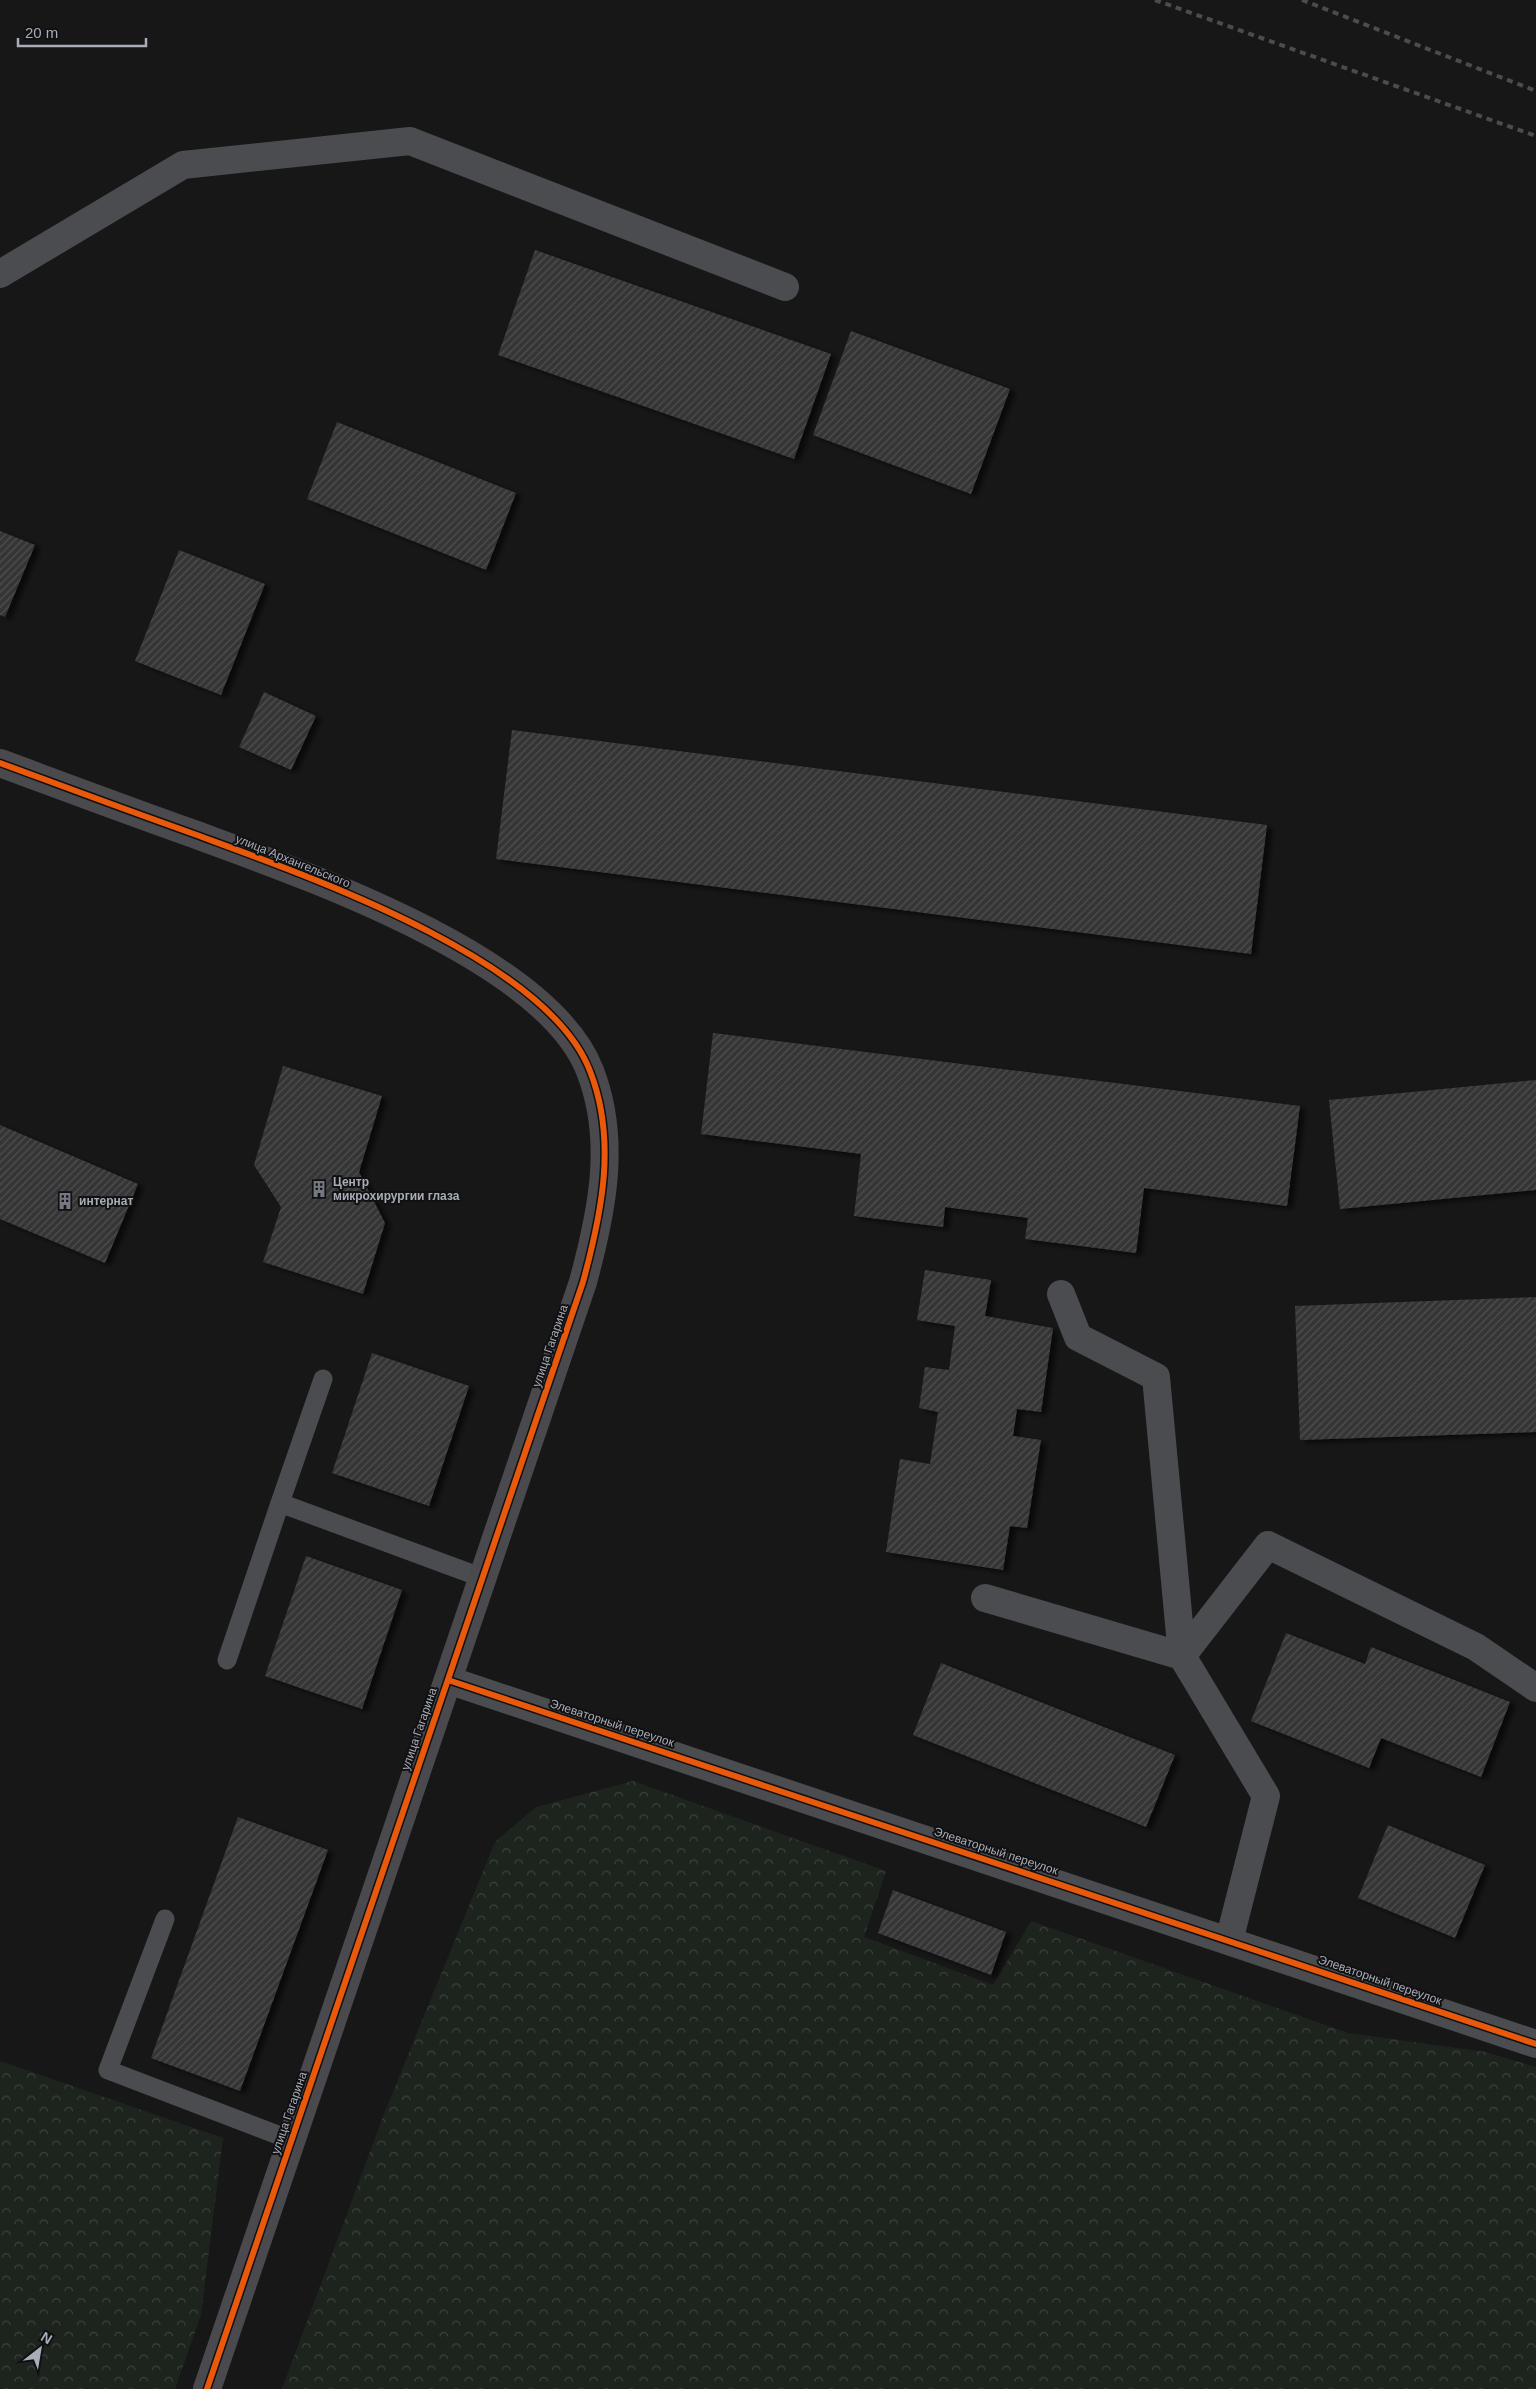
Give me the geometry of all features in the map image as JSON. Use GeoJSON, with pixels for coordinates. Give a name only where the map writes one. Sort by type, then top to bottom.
{"type":"FeatureCollection","features":[{"type":"Feature","properties":{"kind":"street"},"geometry":{"type":"LineString","coordinates":[[0,274],[182,165],[410,141],[785,287]]}},
{"type":"Feature","properties":{"kind":"street","name":"улица Архангельского"},"geometry":{"type":"LineString","coordinates":[[0,763],[316,879],[447,941],[508,978],[553,1016],[576,1043],[590,1070]]}},
{"type":"Feature","properties":{"kind":"street","name":"улица Гагарина"},"geometry":{"type":"LineString","coordinates":[[207,2389],[583,1282],[594,1243],[605,1177],[606,1142],[602,1109],[590,1070]]}},
{"type":"Feature","properties":{"kind":"street"},"geometry":{"type":"LineString","coordinates":[[1061,1294],[1078,1337],[1156,1377],[1182,1656],[1266,1796],[1229,1941]]}},
{"type":"Feature","properties":{"kind":"street"},"geometry":{"type":"LineString","coordinates":[[1182,1656],[1268,1545],[1476,1647],[1536,1688]]}},
{"type":"Feature","properties":{"kind":"street"},"geometry":{"type":"LineString","coordinates":[[985,1598],[1182,1656]]}},
{"type":"Feature","properties":{"kind":"street","name":"Элеваторный переулок"},"geometry":{"type":"LineString","coordinates":[[448,1680],[1536,2044]]}},
{"type":"Feature","properties":{"kind":"lane"},"geometry":{"type":"LineString","coordinates":[[227,1660],[322,1379]]}},
{"type":"Feature","properties":{"kind":"lane"},"geometry":{"type":"LineString","coordinates":[[280,1503],[483,1578]]}},
{"type":"Feature","properties":{"kind":"lane"},"geometry":{"type":"LineString","coordinates":[[165,1919],[108,2070],[291,2140]]}},
{"type":"Feature","properties":{"kind":"green space"},"geometry":{"type":"Polygon","coordinates":[[[633,1781],[886,1871],[864,1937],[993,1985],[1031,1921],[1348,2033],[1486,2052],[1536,2067],[1536,2389],[282,2389],[384,2114],[495,1842],[536,1807],[633,1781]]]}},
{"type":"Feature","properties":{"kind":"green space"},"geometry":{"type":"Polygon","coordinates":[[[0,2061],[223,2138],[201,2315],[175,2389],[0,2389],[0,2061]]]}},
{"type":"Feature","properties":{"kind":"building"},"geometry":{"type":"Polygon","coordinates":[[[535,250],[831,354],[794,459],[498,355],[535,250]]]}},
{"type":"Feature","properties":{"kind":"building"},"geometry":{"type":"Polygon","coordinates":[[[851,331],[1010,389],[971,494],[813,435],[851,331]]]}},
{"type":"Feature","properties":{"kind":"building"},"geometry":{"type":"Polygon","coordinates":[[[337,422],[516,493],[486,570],[307,499],[337,422]]]}},
{"type":"Feature","properties":{"kind":"building"},"geometry":{"type":"Polygon","coordinates":[[[0,531],[35,545],[5,617],[0,615],[0,531]]]}},
{"type":"Feature","properties":{"kind":"building"},"geometry":{"type":"Polygon","coordinates":[[[179,550],[265,584],[221,695],[135,661],[179,550]]]}},
{"type":"Feature","properties":{"kind":"building"},"geometry":{"type":"Polygon","coordinates":[[[264,692],[316,716],[291,770],[239,747],[264,692]]]}},
{"type":"Feature","properties":{"kind":"building"},"geometry":{"type":"Polygon","coordinates":[[[512,730],[1267,825],[1251,954],[496,859],[512,730]]]}},
{"type":"Feature","properties":{"kind":"building"},"geometry":{"type":"Polygon","coordinates":[[[713,1033],[1300,1106],[1287,1206],[1144,1188],[1136,1253],[1025,1239],[1028,1218],[945,1207],[943,1227],[854,1216],[861,1154],[701,1134],[713,1033]]]}},
{"type":"Feature","properties":{"kind":"building","name":"Центр микрохирургии глаза"},"geometry":{"type":"Polygon","coordinates":[[[283,1066],[382,1096],[359,1172],[385,1223],[363,1294],[263,1262],[281,1207],[254,1165],[283,1066]]]}},
{"type":"Feature","properties":{"kind":"building"},"geometry":{"type":"Polygon","coordinates":[[[1536,1080],[1536,1190],[1340,1209],[1329,1100],[1536,1080]]]}},
{"type":"Feature","properties":{"kind":"building","name":"интернат"},"geometry":{"type":"Polygon","coordinates":[[[0,1125],[138,1184],[105,1263],[0,1219],[0,1125]]]}},
{"type":"Feature","properties":{"kind":"building"},"geometry":{"type":"Polygon","coordinates":[[[925,1270],[991,1280],[985,1316],[1053,1328],[1041,1412],[1017,1409],[1013,1436],[1041,1440],[1027,1528],[1010,1526],[1003,1570],[886,1552],[900,1459],[930,1464],[938,1412],[919,1408],[925,1367],[949,1370],[955,1326],[917,1320],[925,1270]]]}},
{"type":"Feature","properties":{"kind":"building"},"geometry":{"type":"Polygon","coordinates":[[[1536,1297],[1536,1432],[1300,1440],[1295,1306],[1536,1297]]]}},
{"type":"Feature","properties":{"kind":"building"},"geometry":{"type":"Polygon","coordinates":[[[372,1353],[469,1386],[429,1506],[332,1473],[372,1353]]]}},
{"type":"Feature","properties":{"kind":"building"},"geometry":{"type":"Polygon","coordinates":[[[306,1556],[402,1590],[362,1709],[265,1676],[306,1556]]]}},
{"type":"Feature","properties":{"kind":"building"},"geometry":{"type":"Polygon","coordinates":[[[1286,1633],[1365,1664],[1371,1647],[1510,1702],[1481,1777],[1381,1738],[1369,1768],[1251,1721],[1286,1633]]]}},
{"type":"Feature","properties":{"kind":"building"},"geometry":{"type":"Polygon","coordinates":[[[941,1663],[1175,1755],[1146,1827],[913,1735],[941,1663]]]}},
{"type":"Feature","properties":{"kind":"building"},"geometry":{"type":"Polygon","coordinates":[[[238,1817],[328,1850],[240,2091],[151,2058],[238,1817]]]}},
{"type":"Feature","properties":{"kind":"building"},"geometry":{"type":"Polygon","coordinates":[[[1388,1825],[1485,1865],[1455,1938],[1358,1898],[1388,1825]]]}},
{"type":"Feature","properties":{"kind":"building"},"geometry":{"type":"Polygon","coordinates":[[[893,1890],[1006,1932],[991,1975],[878,1933],[893,1890]]]}},
{"type":"Feature","properties":{"kind":"railway"},"geometry":{"type":"LineString","coordinates":[[1155,0],[1536,136]]}},
{"type":"Feature","properties":{"kind":"railway"},"geometry":{"type":"LineString","coordinates":[[1302,0],[1536,91]]}},
{"type":"Feature","properties":{"kind":"cycle path"},"geometry":{"type":"LineString","coordinates":[[0,763],[295,872],[416,925],[474,957],[525,992],[565,1030],[590,1071],[603,1123],[605,1150],[601,1203],[583,1282],[207,2389]]}},
{"type":"Feature","properties":{"kind":"cycle path"},"geometry":{"type":"LineString","coordinates":[[448,1680],[1536,2044]]}},
{"type":"Feature","properties":{"kind":"place","name":"Центр микрохирургии глаза"},"geometry":{"type":"Point","coordinates":[319,1189]}},
{"type":"Feature","properties":{"kind":"place","name":"интернат"},"geometry":{"type":"Point","coordinates":[65,1201]}}]}
